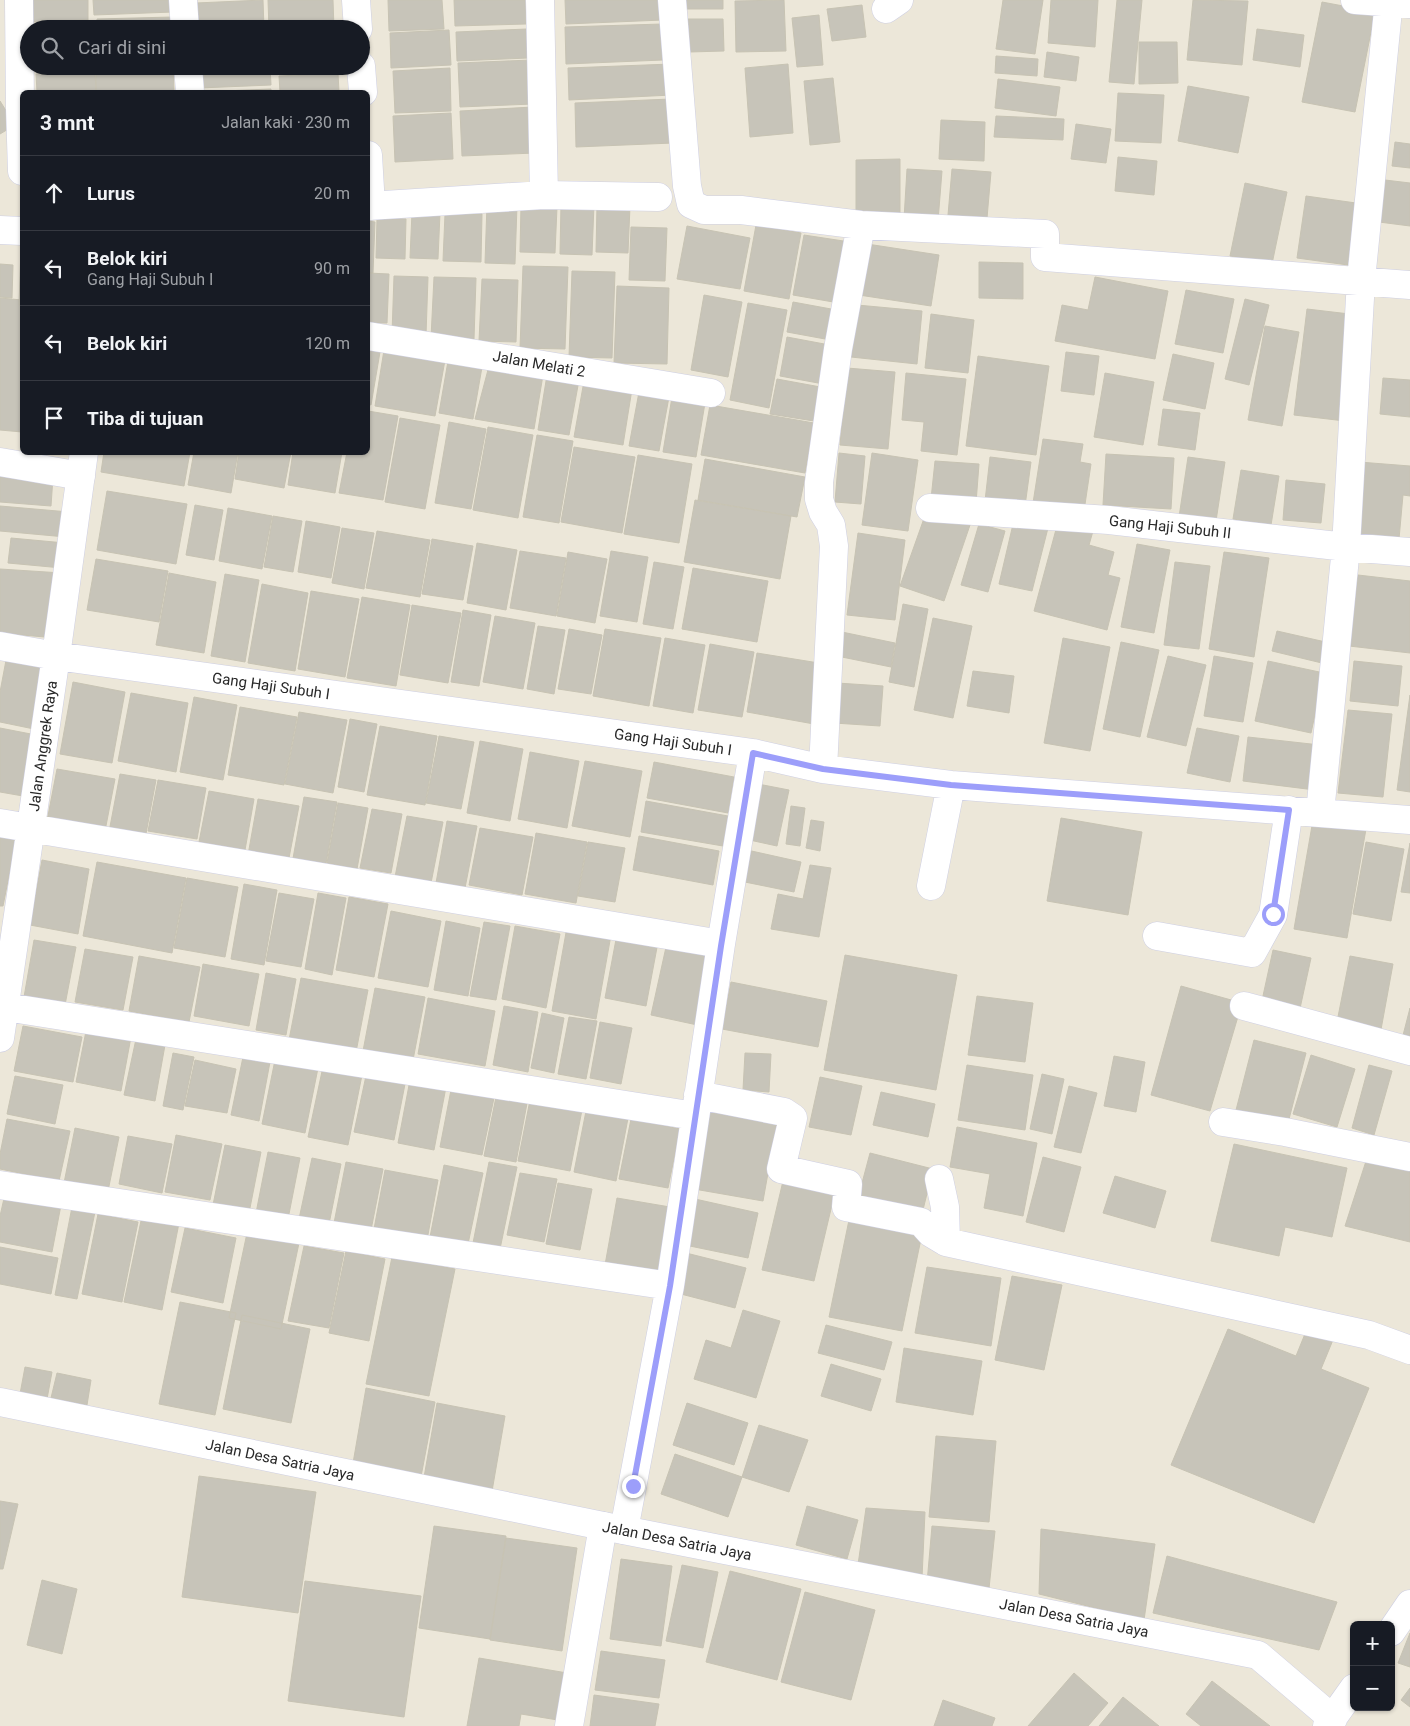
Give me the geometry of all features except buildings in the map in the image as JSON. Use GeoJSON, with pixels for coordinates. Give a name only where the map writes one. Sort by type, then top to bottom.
{"type":"FeatureCollection","features":[{"type":"Feature","properties":{"kind":"street"},"geometry":{"type":"LineString","coordinates":[[19,0],[20,108]]}},
{"type":"Feature","properties":{"kind":"street"},"geometry":{"type":"LineString","coordinates":[[183,0],[184,20]]}},
{"type":"Feature","properties":{"kind":"street"},"geometry":{"type":"LineString","coordinates":[[356,0],[357,20]]}},
{"type":"Feature","properties":{"kind":"street"},"geometry":{"type":"LineString","coordinates":[[540,0],[544,195]]}},
{"type":"Feature","properties":{"kind":"street"},"geometry":{"type":"LineString","coordinates":[[672,0],[687,186],[691,204],[704,210],[741,210],[861,225],[1045,234],[1044,257],[1410,285]]}},
{"type":"Feature","properties":{"kind":"street"},"geometry":{"type":"LineString","coordinates":[[1320,814],[1346,547],[1360,280],[1396,2],[1355,0]]}},
{"type":"Feature","properties":{"kind":"street"},"geometry":{"type":"LineString","coordinates":[[189,75],[190,90]]}},
{"type":"Feature","properties":{"kind":"street"},"geometry":{"type":"LineString","coordinates":[[362,75],[363,90]]}},
{"type":"Feature","properties":{"kind":"street"},"geometry":{"type":"LineString","coordinates":[[0,78],[20,108]]}},
{"type":"Feature","properties":{"kind":"street"},"geometry":{"type":"LineString","coordinates":[[370,206],[544,195],[658,197]]}},
{"type":"Feature","properties":{"kind":"street"},"geometry":{"type":"LineString","coordinates":[[823,769],[834,546],[831,525],[823,512],[819,499],[819,482],[838,350],[861,225]]}},
{"type":"Feature","properties":{"kind":"street"},"geometry":{"type":"LineString","coordinates":[[0,230],[20,231]]}},
{"type":"Feature","properties":{"kind":"street","name":"Jalan Melati 2"},"geometry":{"type":"LineString","coordinates":[[370,336],[711,393]]}},
{"type":"Feature","properties":{"kind":"street"},"geometry":{"type":"LineString","coordinates":[[0,462],[83,464]]}},
{"type":"Feature","properties":{"kind":"street","name":"Jalan Anggrek Raya"},"geometry":{"type":"LineString","coordinates":[[0,1038],[2,1006],[31,828],[83,464]]}},
{"type":"Feature","properties":{"kind":"street","name":"Gang Haji Subuh II"},"geometry":{"type":"LineString","coordinates":[[930,508],[1109,520],[1346,547],[1410,552]]}},
{"type":"Feature","properties":{"kind":"street","name":"Gang Haji Subuh I"},"geometry":{"type":"LineString","coordinates":[[0,646],[56,656],[753,753],[823,769],[951,785],[1410,820]]}},
{"type":"Feature","properties":{"kind":"street"},"geometry":{"type":"LineString","coordinates":[[569,1726],[670,1286],[721,944],[753,753]]}},
{"type":"Feature","properties":{"kind":"street"},"geometry":{"type":"LineString","coordinates":[[931,886],[951,785]]}},
{"type":"Feature","properties":{"kind":"street"},"geometry":{"type":"LineString","coordinates":[[1157,936],[1252,953],[1273,914],[1289,810]]}},
{"type":"Feature","properties":{"kind":"street"},"geometry":{"type":"LineString","coordinates":[[0,823],[721,944]]}},
{"type":"Feature","properties":{"kind":"street"},"geometry":{"type":"LineString","coordinates":[[2,1006],[696,1105],[784,1112],[793,1118],[781,1168],[848,1184],[846,1207],[921,1222],[931,1233],[946,1242],[1369,1336],[1410,1350]]}},
{"type":"Feature","properties":{"kind":"street"},"geometry":{"type":"LineString","coordinates":[[1244,1006],[1410,1051]]}},
{"type":"Feature","properties":{"kind":"street"},"geometry":{"type":"LineString","coordinates":[[1223,1122],[1285,1132],[1410,1157]]}},
{"type":"Feature","properties":{"kind":"street"},"geometry":{"type":"LineString","coordinates":[[939,1179],[945,1207],[946,1242]]}},
{"type":"Feature","properties":{"kind":"street"},"geometry":{"type":"LineString","coordinates":[[0,1186],[670,1286]]}},
{"type":"Feature","properties":{"kind":"street","name":"Jalan Desa Satria Jaya"},"geometry":{"type":"LineString","coordinates":[[0,1402],[613,1528],[1258,1655],[1330,1722]]}},
{"type":"Feature","properties":{"kind":"street"},"geometry":{"type":"LineString","coordinates":[[1395,1626],[1410,1604]]}},
{"type":"Feature","properties":{"kind":"street"},"geometry":{"type":"LineString","coordinates":[[1330,1722],[1350,1694]]}},
{"type":"Feature","properties":{"kind":"route"},"geometry":{"type":"LineString","coordinates":[[633,1486],[670,1286],[721,946],[753,753],[823,769],[951,785],[1289,810],[1273,914]]}}]}
